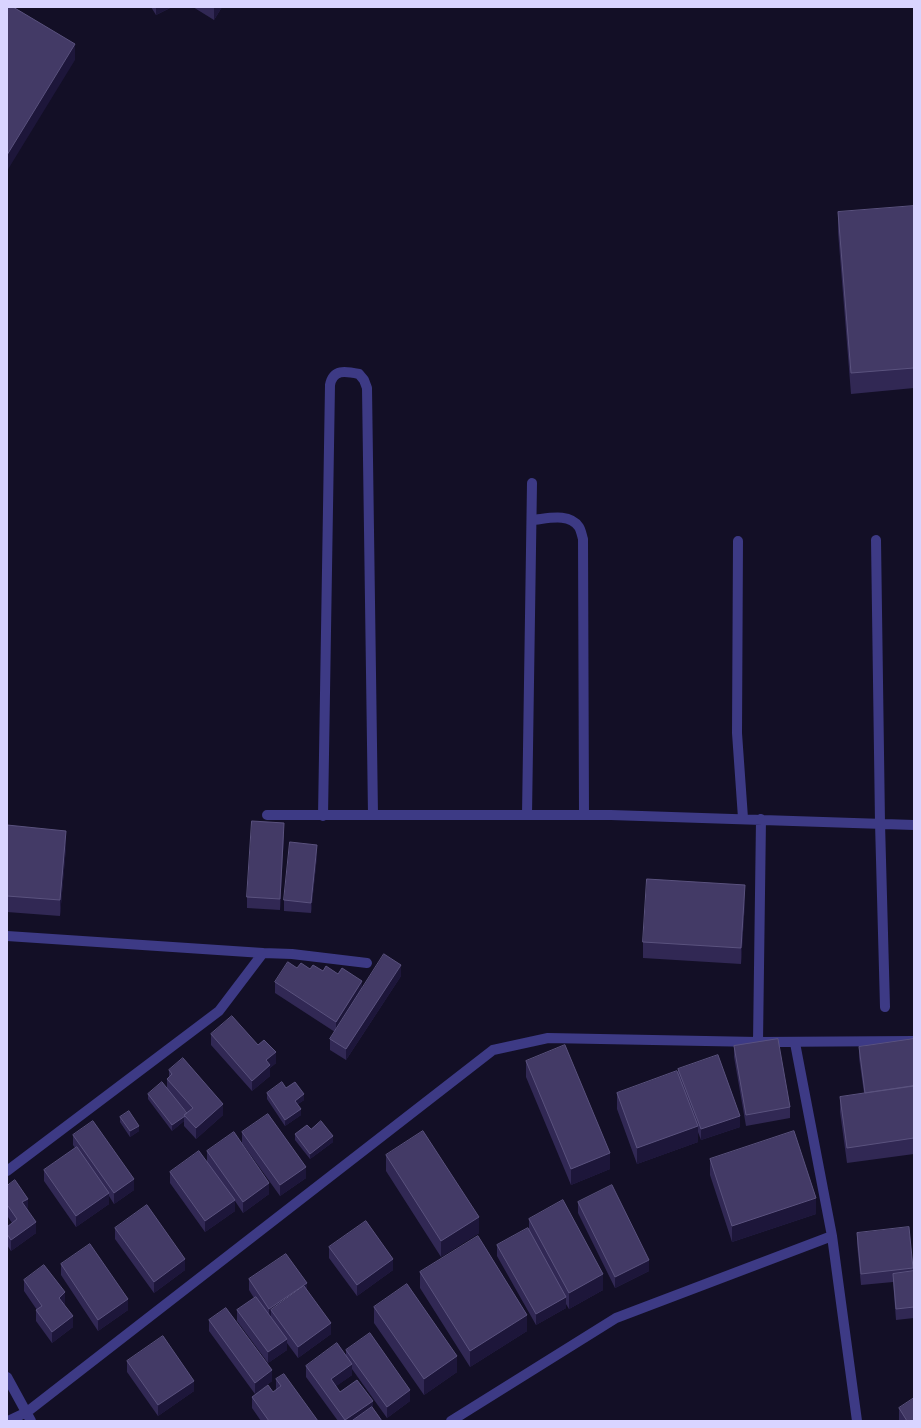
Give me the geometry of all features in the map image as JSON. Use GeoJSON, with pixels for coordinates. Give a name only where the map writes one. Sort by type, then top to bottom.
{"type":"FeatureCollection","features":[{"type":"Feature","properties":{"kind":"street"},"geometry":{"type":"LineString","coordinates":[[322,816],[330,385],[331,379],[335,374],[342,372],[358,374],[364,380],[367,388],[373,815]]}},
{"type":"Feature","properties":{"kind":"street"},"geometry":{"type":"LineString","coordinates":[[527,815],[532,483]]}},
{"type":"Feature","properties":{"kind":"street"},"geometry":{"type":"LineString","coordinates":[[532,520],[563,517],[571,520],[579,527],[583,539],[584,815]]}},
{"type":"Feature","properties":{"kind":"street"},"geometry":{"type":"LineString","coordinates":[[876,540],[880,823],[885,1007]]}},
{"type":"Feature","properties":{"kind":"street"},"geometry":{"type":"LineString","coordinates":[[738,541],[738,734],[743,818]]}},
{"type":"Feature","properties":{"kind":"street"},"geometry":{"type":"LineString","coordinates":[[267,815],[584,815],[743,818],[914,825]]}},
{"type":"Feature","properties":{"kind":"street"},"geometry":{"type":"LineString","coordinates":[[758,1042],[761,819]]}},
{"type":"Feature","properties":{"kind":"street"},"geometry":{"type":"LineString","coordinates":[[7,936],[292,954],[367,963]]}},
{"type":"Feature","properties":{"kind":"street"},"geometry":{"type":"LineString","coordinates":[[7,1171],[220,1011],[263,952]]}},
{"type":"Feature","properties":{"kind":"street"},"geometry":{"type":"LineString","coordinates":[[8,1421],[29,1416],[493,1050],[548,1038],[795,1043],[914,1041]]}},
{"type":"Feature","properties":{"kind":"street"},"geometry":{"type":"LineString","coordinates":[[795,1043],[832,1236],[857,1421]]}},
{"type":"Feature","properties":{"kind":"street"},"geometry":{"type":"LineString","coordinates":[[451,1421],[616,1318],[832,1236]]}},
{"type":"Feature","properties":{"kind":"street"},"geometry":{"type":"LineString","coordinates":[[7,1378],[29,1416]]}},
{"type":"Feature","properties":{"kind":"building"},"geometry":{"type":"Polygon","coordinates":[[[9,7],[13,7],[75,44],[7,155],[7,11],[9,7]]]}},
{"type":"Feature","properties":{"kind":"building"},"geometry":{"type":"Polygon","coordinates":[[[914,206],[914,368],[851,373],[838,212],[914,206]]]}},
{"type":"Feature","properties":{"kind":"building"},"geometry":{"type":"Polygon","coordinates":[[[252,821],[284,823],[280,899],[247,897],[252,821]]]}},
{"type":"Feature","properties":{"kind":"building"},"geometry":{"type":"Polygon","coordinates":[[[7,825],[66,831],[60,900],[7,896],[7,825]]]}},
{"type":"Feature","properties":{"kind":"building"},"geometry":{"type":"Polygon","coordinates":[[[290,842],[317,845],[311,903],[284,900],[290,842]]]}},
{"type":"Feature","properties":{"kind":"building"},"geometry":{"type":"Polygon","coordinates":[[[647,879],[745,885],[741,948],[643,942],[647,879]]]}},
{"type":"Feature","properties":{"kind":"building"},"geometry":{"type":"Polygon","coordinates":[[[384,954],[401,965],[346,1049],[330,1039],[384,954]]]}},
{"type":"Feature","properties":{"kind":"building"},"geometry":{"type":"Polygon","coordinates":[[[288,962],[297,968],[301,963],[310,969],[313,965],[323,971],[326,966],[338,974],[342,968],[362,981],[336,1022],[275,982],[288,962]]]}},
{"type":"Feature","properties":{"kind":"building"},"geometry":{"type":"Polygon","coordinates":[[[232,1016],[258,1045],[264,1040],[276,1052],[266,1060],[270,1065],[252,1081],[211,1034],[232,1016]]]}},
{"type":"Feature","properties":{"kind":"building"},"geometry":{"type":"Polygon","coordinates":[[[778,1039],[790,1107],[746,1115],[734,1046],[778,1039]]]}},
{"type":"Feature","properties":{"kind":"building"},"geometry":{"type":"Polygon","coordinates":[[[914,1039],[914,1086],[865,1093],[859,1047],[914,1039]]]}},
{"type":"Feature","properties":{"kind":"building"},"geometry":{"type":"Polygon","coordinates":[[[565,1045],[610,1153],[571,1169],[526,1061],[565,1045]]]}},
{"type":"Feature","properties":{"kind":"building"},"geometry":{"type":"Polygon","coordinates":[[[718,1055],[740,1116],[701,1129],[678,1069],[718,1055]]]}},
{"type":"Feature","properties":{"kind":"building"},"geometry":{"type":"Polygon","coordinates":[[[183,1058],[223,1104],[196,1128],[184,1115],[193,1108],[167,1079],[172,1074],[169,1070],[183,1058]]]}},
{"type":"Feature","properties":{"kind":"building"},"geometry":{"type":"Polygon","coordinates":[[[677,1071],[698,1126],[637,1148],[617,1093],[677,1071]]]}},
{"type":"Feature","properties":{"kind":"building"},"geometry":{"type":"Polygon","coordinates":[[[162,1082],[187,1113],[172,1125],[148,1094],[162,1082]]]}},
{"type":"Feature","properties":{"kind":"building"},"geometry":{"type":"Polygon","coordinates":[[[282,1082],[286,1088],[295,1082],[304,1094],[295,1101],[301,1109],[285,1120],[267,1093],[282,1082]]]}},
{"type":"Feature","properties":{"kind":"building"},"geometry":{"type":"Polygon","coordinates":[[[914,1086],[914,1138],[847,1148],[840,1097],[914,1086]]]}},
{"type":"Feature","properties":{"kind":"building"},"geometry":{"type":"Polygon","coordinates":[[[129,1111],[139,1126],[130,1131],[120,1117],[129,1111]]]}},
{"type":"Feature","properties":{"kind":"building"},"geometry":{"type":"Polygon","coordinates":[[[268,1114],[306,1167],[280,1185],[242,1132],[268,1114]]]}},
{"type":"Feature","properties":{"kind":"building"},"geometry":{"type":"Polygon","coordinates":[[[93,1121],[134,1179],[114,1193],[73,1135],[93,1121]]]}},
{"type":"Feature","properties":{"kind":"building"},"geometry":{"type":"Polygon","coordinates":[[[321,1121],[333,1136],[310,1154],[295,1134],[307,1125],[311,1129],[321,1121]]]}},
{"type":"Feature","properties":{"kind":"building"},"geometry":{"type":"Polygon","coordinates":[[[423,1131],[479,1217],[441,1241],[386,1155],[423,1131]]]}},
{"type":"Feature","properties":{"kind":"building"},"geometry":{"type":"Polygon","coordinates":[[[794,1131],[816,1198],[732,1226],[710,1159],[794,1131]]]}},
{"type":"Feature","properties":{"kind":"building"},"geometry":{"type":"Polygon","coordinates":[[[234,1132],[269,1183],[243,1202],[207,1151],[234,1132]]]}},
{"type":"Feature","properties":{"kind":"building"},"geometry":{"type":"Polygon","coordinates":[[[77,1147],[109,1193],[76,1216],[44,1170],[77,1147]]]}},
{"type":"Feature","properties":{"kind":"building"},"geometry":{"type":"Polygon","coordinates":[[[199,1151],[235,1200],[205,1221],[170,1172],[199,1151]]]}},
{"type":"Feature","properties":{"kind":"building"},"geometry":{"type":"Polygon","coordinates":[[[15,1180],[28,1199],[22,1202],[36,1222],[11,1240],[7,1234],[7,1227],[17,1219],[8,1206],[7,1207],[7,1186],[15,1180]]]}},
{"type":"Feature","properties":{"kind":"building"},"geometry":{"type":"Polygon","coordinates":[[[612,1185],[649,1260],[615,1277],[578,1202],[612,1185]]]}},
{"type":"Feature","properties":{"kind":"building"},"geometry":{"type":"Polygon","coordinates":[[[563,1200],[603,1274],[569,1293],[529,1219],[563,1200]]]}},
{"type":"Feature","properties":{"kind":"building"},"geometry":{"type":"Polygon","coordinates":[[[147,1205],[185,1259],[154,1282],[115,1228],[147,1205]]]}},
{"type":"Feature","properties":{"kind":"building"},"geometry":{"type":"Polygon","coordinates":[[[366,1221],[393,1259],[357,1285],[329,1247],[366,1221]]]}},
{"type":"Feature","properties":{"kind":"building"},"geometry":{"type":"Polygon","coordinates":[[[909,1227],[913,1268],[861,1274],[857,1233],[909,1227]]]}},
{"type":"Feature","properties":{"kind":"building"},"geometry":{"type":"Polygon","coordinates":[[[528,1228],[566,1297],[536,1314],[497,1245],[528,1228]]]}},
{"type":"Feature","properties":{"kind":"building"},"geometry":{"type":"Polygon","coordinates":[[[478,1236],[527,1315],[470,1351],[420,1272],[478,1236]]]}},
{"type":"Feature","properties":{"kind":"building"},"geometry":{"type":"Polygon","coordinates":[[[90,1244],[128,1299],[98,1320],[61,1264],[90,1244]]]}},
{"type":"Feature","properties":{"kind":"building"},"geometry":{"type":"Polygon","coordinates":[[[286,1254],[307,1283],[269,1309],[249,1279],[286,1254]]]}},
{"type":"Feature","properties":{"kind":"building"},"geometry":{"type":"Polygon","coordinates":[[[44,1265],[65,1292],[59,1298],[73,1316],[52,1332],[36,1310],[42,1306],[24,1280],[44,1265]]]}},
{"type":"Feature","properties":{"kind":"building"},"geometry":{"type":"Polygon","coordinates":[[[914,1271],[914,1307],[896,1309],[893,1274],[914,1271]]]}},
{"type":"Feature","properties":{"kind":"building"},"geometry":{"type":"Polygon","coordinates":[[[407,1284],[457,1356],[424,1379],[374,1307],[407,1284]]]}},
{"type":"Feature","properties":{"kind":"building"},"geometry":{"type":"Polygon","coordinates":[[[304,1286],[331,1323],[298,1347],[271,1310],[304,1286]]]}},
{"type":"Feature","properties":{"kind":"building"},"geometry":{"type":"Polygon","coordinates":[[[256,1297],[287,1339],[268,1352],[237,1310],[256,1297]]]}},
{"type":"Feature","properties":{"kind":"building"},"geometry":{"type":"Polygon","coordinates":[[[226,1308],[272,1370],[255,1383],[209,1320],[226,1308]]]}},
{"type":"Feature","properties":{"kind":"building"},"geometry":{"type":"Polygon","coordinates":[[[370,1333],[410,1390],[387,1407],[346,1350],[370,1333]]]}},
{"type":"Feature","properties":{"kind":"building"},"geometry":{"type":"Polygon","coordinates":[[[163,1336],[194,1381],[158,1405],[127,1361],[163,1336]]]}},
{"type":"Feature","properties":{"kind":"building"},"geometry":{"type":"Polygon","coordinates":[[[337,1343],[352,1364],[331,1379],[340,1392],[357,1380],[373,1401],[345,1420],[306,1366],[337,1343]]]}},
{"type":"Feature","properties":{"kind":"building"},"geometry":{"type":"Polygon","coordinates":[[[284,1374],[318,1421],[269,1421],[252,1397],[268,1385],[273,1392],[281,1386],[276,1379],[284,1374]]]}},
{"type":"Feature","properties":{"kind":"building"},"geometry":{"type":"Polygon","coordinates":[[[914,1398],[914,1421],[907,1421],[899,1408],[914,1398]]]}},
{"type":"Feature","properties":{"kind":"building"},"geometry":{"type":"Polygon","coordinates":[[[372,1407],[382,1421],[352,1421],[372,1407]]]}}]}
